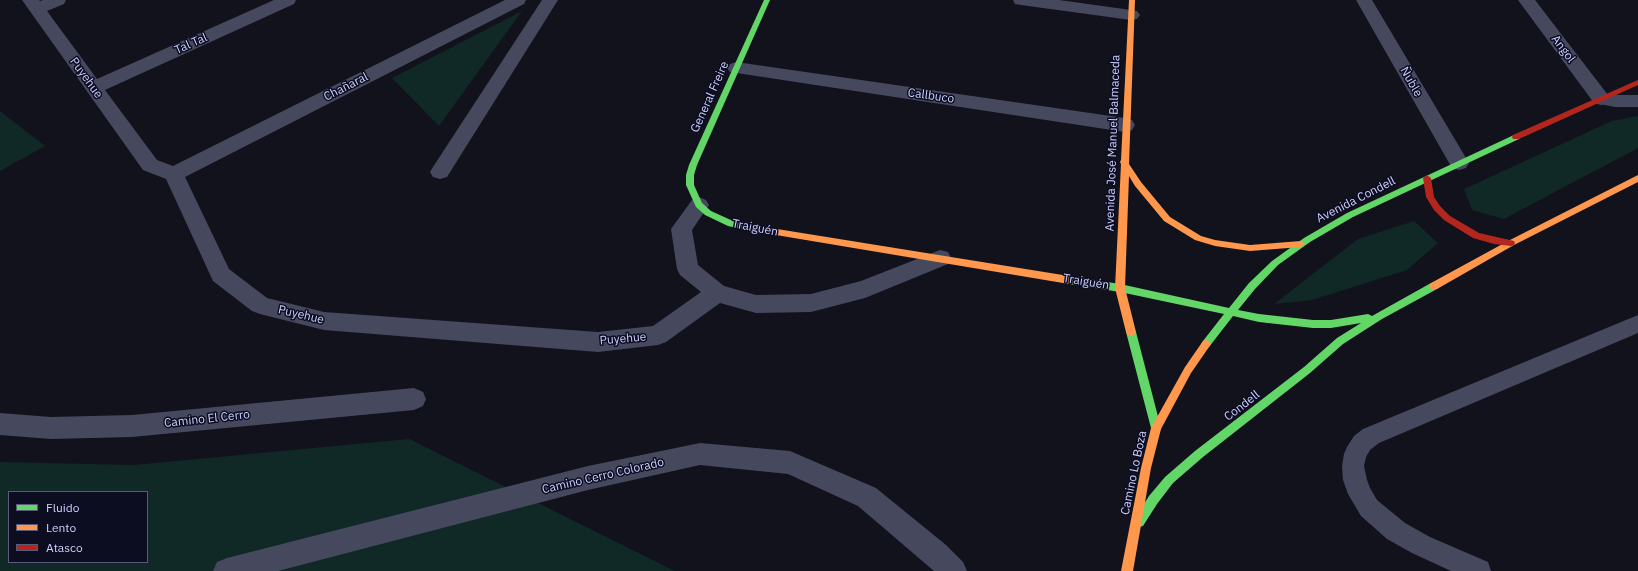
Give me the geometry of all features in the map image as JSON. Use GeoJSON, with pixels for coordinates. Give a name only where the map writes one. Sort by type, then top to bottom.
{"type":"FeatureCollection","features":[{"type":"Feature","properties":{"kind":"main road","name":"General Freire"},"geometry":{"type":"LineString","coordinates":[[700,204],[690,185],[692,165],[767,0]]}},
{"type":"Feature","properties":{"kind":"main road","name":"Avenida José Manuel Balmaceda"},"geometry":{"type":"LineString","coordinates":[[1120,288],[1131,7]]}},
{"type":"Feature","properties":{"kind":"main road","name":"Avenida Condell"},"geometry":{"type":"LineString","coordinates":[[1156,428],[1188,370],[1209,339],[1252,286],[1270,268],[1302,243],[1350,215],[1427,178],[1638,82]]}},
{"type":"Feature","properties":{"kind":"main road"},"geometry":{"type":"LineString","coordinates":[[1124,162],[1138,184],[1155,206],[1168,219],[1183,230],[1198,238],[1215,243],[1250,248],[1277,248],[1302,243]]}},
{"type":"Feature","properties":{"kind":"main road"},"geometry":{"type":"LineString","coordinates":[[1427,178],[1430,197],[1437,208],[1447,218],[1476,236],[1494,241],[1511,243]]}},
{"type":"Feature","properties":{"kind":"main road"},"geometry":{"type":"LineString","coordinates":[[1379,316],[1511,243],[1638,178]]}},
{"type":"Feature","properties":{"kind":"main road","name":"Traiguén"},"geometry":{"type":"LineString","coordinates":[[700,204],[708,213],[731,224],[1120,288],[1259,318],[1313,324],[1356,321],[1379,316]]}},
{"type":"Feature","properties":{"kind":"main road","name":"Camino Lo Boza"},"geometry":{"type":"LineString","coordinates":[[1120,288],[1156,428],[1146,468],[1127,571]]}},
{"type":"Feature","properties":{"kind":"main road","name":"Condell"},"geometry":{"type":"LineString","coordinates":[[1134,530],[1169,480],[1199,454],[1307,370],[1340,341],[1379,316]]}},
{"type":"Feature","properties":{"kind":"street"},"geometry":{"type":"LineString","coordinates":[[33,4],[58,0]]}},
{"type":"Feature","properties":{"kind":"street","name":"Tal Tal"},"geometry":{"type":"LineString","coordinates":[[93,88],[288,0]]}},
{"type":"Feature","properties":{"kind":"street","name":"Chañaral"},"geometry":{"type":"LineString","coordinates":[[174,174],[518,0]]}},
{"type":"Feature","properties":{"kind":"street"},"geometry":{"type":"LineString","coordinates":[[440,172],[550,0]]}},
{"type":"Feature","properties":{"kind":"street"},"geometry":{"type":"LineString","coordinates":[[1021,0],[1131,7]]}},
{"type":"Feature","properties":{"kind":"street","name":"Ñuble"},"geometry":{"type":"LineString","coordinates":[[1364,0],[1459,163]]}},
{"type":"Feature","properties":{"kind":"street","name":"Angol"},"geometry":{"type":"LineString","coordinates":[[1526,0],[1601,98]]}},
{"type":"Feature","properties":{"kind":"street","name":"Puyehue"},"geometry":{"type":"LineString","coordinates":[[33,4],[150,165],[174,174],[222,275],[260,305],[324,320],[598,342],[658,335],[717,293]]}},
{"type":"Feature","properties":{"kind":"street","name":"Callbuco"},"geometry":{"type":"LineString","coordinates":[[736,68],[1126,125]]}},
{"type":"Feature","properties":{"kind":"street"},"geometry":{"type":"LineString","coordinates":[[700,204],[681,229],[688,269],[717,293],[756,304],[811,303],[865,289],[940,258]]}},
{"type":"Feature","properties":{"kind":"street","name":"Camino El Cerro"},"geometry":{"type":"LineString","coordinates":[[0,424],[51,428],[132,426],[414,399]]}},
{"type":"Feature","properties":{"kind":"street","name":"Camino Cerro Colorado"},"geometry":{"type":"LineString","coordinates":[[227,571],[588,478],[700,454],[790,463],[867,497],[936,554],[953,571]]}},
{"type":"Feature","properties":{"kind":"lane"},"geometry":{"type":"LineString","coordinates":[[1601,98],[1615,101],[1638,101]]}},
{"type":"Feature","properties":{"kind":"lane"},"geometry":{"type":"LineString","coordinates":[[1479,571],[1421,545],[1396,531],[1369,508],[1360,494],[1355,480],[1353,466],[1355,454],[1362,443],[1371,436],[1638,324]]}},
{"type":"Feature","properties":{"kind":"green space"},"geometry":{"type":"Polygon","coordinates":[[[522,11],[439,126],[392,78],[522,11]]]}},
{"type":"Feature","properties":{"kind":"green space"},"geometry":{"type":"Polygon","coordinates":[[[0,111],[45,146],[0,171],[0,111]]]}},
{"type":"Feature","properties":{"kind":"green space"},"geometry":{"type":"Polygon","coordinates":[[[1638,116],[1638,148],[1504,219],[1472,210],[1464,189],[1612,121],[1638,116]]]}},
{"type":"Feature","properties":{"kind":"green space"},"geometry":{"type":"Polygon","coordinates":[[[1414,221],[1438,243],[1407,270],[1312,300],[1274,304],[1358,239],[1414,221]]]}},
{"type":"Feature","properties":{"kind":"green space"},"geometry":{"type":"Polygon","coordinates":[[[409,439],[675,571],[0,571],[0,462],[134,465],[409,439]]]}},
{"type":"Feature","properties":{"kind":"traffic: fast"},"geometry":{"type":"LineString","coordinates":[[746,227],[731,224],[708,213],[699,205],[690,185],[690,175],[693,165],[767,0]]}},
{"type":"Feature","properties":{"kind":"traffic: fast"},"geometry":{"type":"LineString","coordinates":[[1206,344],[1252,286],[1275,263],[1307,240],[1350,215],[1516,137]]}},
{"type":"Feature","properties":{"kind":"traffic: fast"},"geometry":{"type":"LineString","coordinates":[[1069,280],[1120,288],[1231,312]]}},
{"type":"Feature","properties":{"kind":"traffic: fast"},"geometry":{"type":"LineString","coordinates":[[1139,522],[1153,500],[1169,480],[1199,454],[1307,370],[1340,341],[1379,316],[1434,286]]}},
{"type":"Feature","properties":{"kind":"traffic: fast"},"geometry":{"type":"LineString","coordinates":[[1231,312],[1259,318],[1313,324],[1331,324],[1368,318]]}},
{"type":"Feature","properties":{"kind":"traffic: fast"},"geometry":{"type":"LineString","coordinates":[[1131,332],[1156,428]]}},
{"type":"Feature","properties":{"kind":"traffic: slow"},"geometry":{"type":"LineString","coordinates":[[1131,332],[1120,288],[1132,0]]}},
{"type":"Feature","properties":{"kind":"traffic: slow"},"geometry":{"type":"LineString","coordinates":[[1124,162],[1138,184],[1167,219],[1198,238],[1215,243],[1250,248],[1301,244]]}},
{"type":"Feature","properties":{"kind":"traffic: slow"},"geometry":{"type":"LineString","coordinates":[[1434,286],[1511,243],[1638,178]]}},
{"type":"Feature","properties":{"kind":"traffic: slow"},"geometry":{"type":"LineString","coordinates":[[746,227],[1069,280]]}},
{"type":"Feature","properties":{"kind":"traffic: slow"},"geometry":{"type":"LineString","coordinates":[[1127,571],[1146,468],[1156,428],[1188,370],[1206,344]]}},
{"type":"Feature","properties":{"kind":"traffic: jam"},"geometry":{"type":"LineString","coordinates":[[1516,137],[1638,82]]}},
{"type":"Feature","properties":{"kind":"traffic: jam"},"geometry":{"type":"LineString","coordinates":[[1427,178],[1430,197],[1437,208],[1447,218],[1476,236],[1494,241],[1511,243]]}}]}
